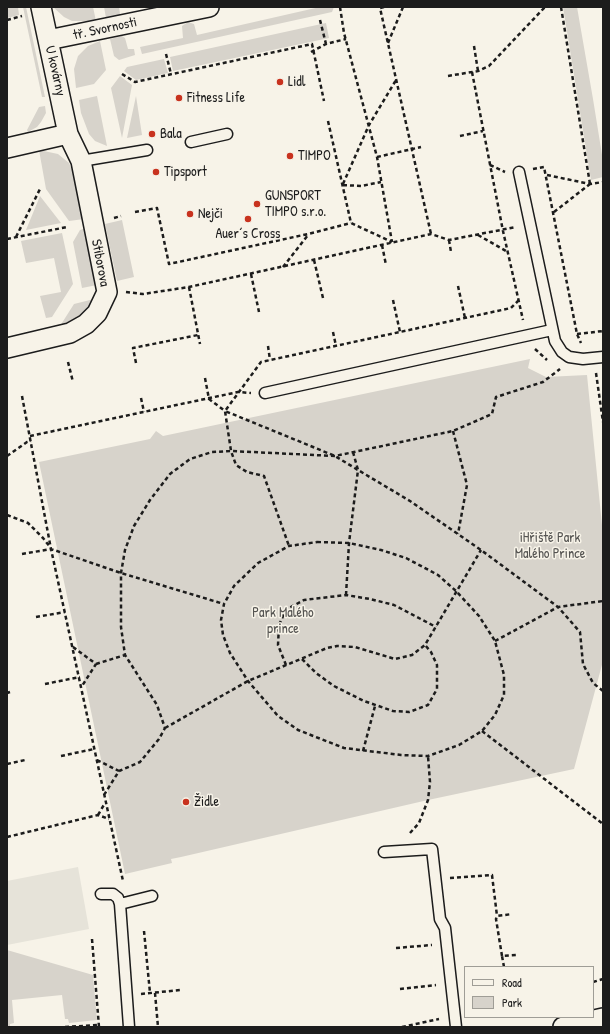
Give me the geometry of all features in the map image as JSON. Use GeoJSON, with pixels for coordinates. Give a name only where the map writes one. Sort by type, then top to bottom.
{"type":"FeatureCollection","features":[{"type":"Feature","properties":{"kind":"street","name":"U kovárny"},"geometry":{"type":"LineString","coordinates":[[40,7],[68,134],[81,161]]}},
{"type":"Feature","properties":{"kind":"street","name":"tř. Svornosti"},"geometry":{"type":"LineString","coordinates":[[48,40],[208,7]]}},
{"type":"Feature","properties":{"kind":"street"},"geometry":{"type":"LineString","coordinates":[[7,148],[68,134]]}},
{"type":"Feature","properties":{"kind":"street","name":"Stiborova"},"geometry":{"type":"LineString","coordinates":[[7,348],[70,333],[86,324],[97,313],[107,292],[81,161]]}},
{"type":"Feature","properties":{"kind":"street"},"geometry":{"type":"LineString","coordinates":[[563,1027],[603,1018]]}},
{"type":"Feature","properties":{"kind":"lane"},"geometry":{"type":"LineString","coordinates":[[191,142],[227,134]]}},
{"type":"Feature","properties":{"kind":"lane"},"geometry":{"type":"LineString","coordinates":[[81,161],[148,150]]}},
{"type":"Feature","properties":{"kind":"lane"},"geometry":{"type":"LineString","coordinates":[[519,172],[555,341],[565,355],[583,359],[603,357]]}},
{"type":"Feature","properties":{"kind":"lane"},"geometry":{"type":"LineString","coordinates":[[265,393],[552,330]]}},
{"type":"Feature","properties":{"kind":"lane"},"geometry":{"type":"LineString","coordinates":[[384,852],[432,849],[440,919],[445,928],[456,1027]]}},
{"type":"Feature","properties":{"kind":"lane"},"geometry":{"type":"LineString","coordinates":[[101,894],[113,894],[118,898],[120,904],[129,1027]]}},
{"type":"Feature","properties":{"kind":"lane"},"geometry":{"type":"LineString","coordinates":[[120,904],[152,896]]}},
{"type":"Feature","properties":{"kind":"path"},"geometry":{"type":"LineString","coordinates":[[340,7],[346,39],[370,125],[392,242]]}},
{"type":"Feature","properties":{"kind":"path"},"geometry":{"type":"LineString","coordinates":[[384,7],[380,8],[431,234]]}},
{"type":"Feature","properties":{"kind":"path"},"geometry":{"type":"LineString","coordinates":[[388,43],[403,7]]}},
{"type":"Feature","properties":{"kind":"path"},"geometry":{"type":"LineString","coordinates":[[448,76],[478,71],[489,66],[545,7]]}},
{"type":"Feature","properties":{"kind":"path"},"geometry":{"type":"LineString","coordinates":[[561,7],[590,184]]}},
{"type":"Feature","properties":{"kind":"path"},"geometry":{"type":"LineString","coordinates":[[7,20],[22,16]]}},
{"type":"Feature","properties":{"kind":"path"},"geometry":{"type":"LineString","coordinates":[[320,20],[326,44]]}},
{"type":"Feature","properties":{"kind":"path"},"geometry":{"type":"LineString","coordinates":[[312,52],[326,44],[346,39]]}},
{"type":"Feature","properties":{"kind":"path"},"geometry":{"type":"LineString","coordinates":[[122,74],[135,82],[312,44],[312,52],[324,101]]}},
{"type":"Feature","properties":{"kind":"path"},"geometry":{"type":"LineString","coordinates":[[474,46],[478,71]]}},
{"type":"Feature","properties":{"kind":"path"},"geometry":{"type":"LineString","coordinates":[[166,54],[171,74]]}},
{"type":"Feature","properties":{"kind":"path"},"geometry":{"type":"LineString","coordinates":[[289,546],[264,476],[247,472],[236,466],[231,451],[225,411],[261,362],[511,308],[518,301],[472,72]]}},
{"type":"Feature","properties":{"kind":"path"},"geometry":{"type":"LineString","coordinates":[[343,185],[370,125],[396,79]]}},
{"type":"Feature","properties":{"kind":"path"},"geometry":{"type":"LineString","coordinates":[[328,121],[350,223]]}},
{"type":"Feature","properties":{"kind":"path"},"geometry":{"type":"LineString","coordinates":[[460,136],[483,131]]}},
{"type":"Feature","properties":{"kind":"path"},"geometry":{"type":"LineString","coordinates":[[377,157],[421,147]]}},
{"type":"Feature","properties":{"kind":"path"},"geometry":{"type":"LineString","coordinates":[[603,182],[590,184],[546,175],[577,334],[603,331]]}},
{"type":"Feature","properties":{"kind":"path"},"geometry":{"type":"LineString","coordinates":[[343,185],[361,186],[381,182]]}},
{"type":"Feature","properties":{"kind":"path"},"geometry":{"type":"LineString","coordinates":[[554,212],[590,184]]}},
{"type":"Feature","properties":{"kind":"path"},"geometry":{"type":"LineString","coordinates":[[16,237],[40,189]]}},
{"type":"Feature","properties":{"kind":"path"},"geometry":{"type":"LineString","coordinates":[[135,212],[157,208],[169,264],[308,234],[350,223],[392,242]]}},
{"type":"Feature","properties":{"kind":"path"},"geometry":{"type":"LineString","coordinates":[[114,218],[121,216]]}},
{"type":"Feature","properties":{"kind":"path"},"geometry":{"type":"LineString","coordinates":[[125,292],[143,294],[189,287],[431,234],[449,240],[503,231],[530,223]]}},
{"type":"Feature","properties":{"kind":"path"},"geometry":{"type":"LineString","coordinates":[[7,239],[67,227]]}},
{"type":"Feature","properties":{"kind":"path"},"geometry":{"type":"LineString","coordinates":[[283,267],[308,234]]}},
{"type":"Feature","properties":{"kind":"path"},"geometry":{"type":"LineString","coordinates":[[477,235],[507,251]]}},
{"type":"Feature","properties":{"kind":"path"},"geometry":{"type":"LineString","coordinates":[[449,240],[451,252]]}},
{"type":"Feature","properties":{"kind":"path"},"geometry":{"type":"LineString","coordinates":[[382,245],[386,265]]}},
{"type":"Feature","properties":{"kind":"path"},"geometry":{"type":"LineString","coordinates":[[314,260],[323,298]]}},
{"type":"Feature","properties":{"kind":"path"},"geometry":{"type":"LineString","coordinates":[[251,274],[259,312]]}},
{"type":"Feature","properties":{"kind":"path"},"geometry":{"type":"LineString","coordinates":[[458,286],[466,318]]}},
{"type":"Feature","properties":{"kind":"path"},"geometry":{"type":"LineString","coordinates":[[189,287],[200,344]]}},
{"type":"Feature","properties":{"kind":"path"},"geometry":{"type":"LineString","coordinates":[[393,300],[400,332]]}},
{"type":"Feature","properties":{"kind":"path"},"geometry":{"type":"LineString","coordinates":[[333,332],[336,346]]}},
{"type":"Feature","properties":{"kind":"path"},"geometry":{"type":"LineString","coordinates":[[136,363],[133,348],[198,335]]}},
{"type":"Feature","properties":{"kind":"path"},"geometry":{"type":"LineString","coordinates":[[268,346],[270,360]]}},
{"type":"Feature","properties":{"kind":"path"},"geometry":{"type":"LineString","coordinates":[[68,362],[73,382]]}},
{"type":"Feature","properties":{"kind":"path"},"geometry":{"type":"LineString","coordinates":[[165,728],[157,705],[125,655],[121,627],[121,573],[125,550],[134,526],[150,500],[170,474],[190,459],[212,452],[231,451],[335,456],[453,431],[492,414],[496,396],[543,382],[562,367]]}},
{"type":"Feature","properties":{"kind":"path"},"geometry":{"type":"LineString","coordinates":[[596,369],[603,422]]}},
{"type":"Feature","properties":{"kind":"path"},"geometry":{"type":"LineString","coordinates":[[205,378],[209,399],[225,411],[335,456],[410,501],[481,550],[558,607],[580,632],[583,664],[593,683],[603,691]]}},
{"type":"Feature","properties":{"kind":"path"},"geometry":{"type":"LineString","coordinates":[[30,436],[238,392]]}},
{"type":"Feature","properties":{"kind":"path"},"geometry":{"type":"LineString","coordinates":[[22,396],[51,549],[82,686],[105,804],[124,884]]}},
{"type":"Feature","properties":{"kind":"path"},"geometry":{"type":"LineString","coordinates":[[141,398],[144,412]]}},
{"type":"Feature","properties":{"kind":"path"},"geometry":{"type":"LineString","coordinates":[[453,431],[467,485],[458,534]]}},
{"type":"Feature","properties":{"kind":"path"},"geometry":{"type":"LineString","coordinates":[[7,456],[27,442],[31,441]]}},
{"type":"Feature","properties":{"kind":"path"},"geometry":{"type":"LineString","coordinates":[[346,596],[349,544],[358,470],[353,452]]}},
{"type":"Feature","properties":{"kind":"path"},"geometry":{"type":"LineString","coordinates":[[7,515],[28,523],[43,538],[51,549]]}},
{"type":"Feature","properties":{"kind":"path"},"geometry":{"type":"LineString","coordinates":[[317,542],[349,544],[381,550],[406,558],[438,575],[456,591],[479,616],[495,641],[504,674],[504,695],[495,715],[482,731],[459,745],[428,756],[344,748],[298,730],[278,716],[248,681],[230,653],[223,635],[221,620],[224,604],[234,586],[258,562],[289,546],[317,542]]}},
{"type":"Feature","properties":{"kind":"path"},"geometry":{"type":"LineString","coordinates":[[22,554],[51,549],[121,573],[224,604]]}},
{"type":"Feature","properties":{"kind":"path"},"geometry":{"type":"LineString","coordinates":[[104,795],[119,771],[140,762],[156,743],[165,728],[248,681],[320,650],[337,646],[355,648],[390,658],[401,659],[412,655],[425,645],[481,550]]}},
{"type":"Feature","properties":{"kind":"path"},"geometry":{"type":"LineString","coordinates":[[286,665],[278,645],[279,625],[284,614],[294,604],[304,600],[346,596],[370,599],[394,605],[436,627]]}},
{"type":"Feature","properties":{"kind":"path"},"geometry":{"type":"LineString","coordinates":[[495,641],[558,607],[603,601]]}},
{"type":"Feature","properties":{"kind":"path"},"geometry":{"type":"LineString","coordinates":[[36,617],[65,612]]}},
{"type":"Feature","properties":{"kind":"path"},"geometry":{"type":"LineString","coordinates":[[302,659],[316,673],[334,686],[375,706],[393,711],[409,712],[422,708],[432,700],[438,682],[437,665],[431,652],[425,645]]}},
{"type":"Feature","properties":{"kind":"path"},"geometry":{"type":"LineString","coordinates":[[73,647],[96,664]]}},
{"type":"Feature","properties":{"kind":"path"},"geometry":{"type":"LineString","coordinates":[[82,686],[96,664],[125,655]]}},
{"type":"Feature","properties":{"kind":"path"},"geometry":{"type":"LineString","coordinates":[[45,684],[80,677]]}},
{"type":"Feature","properties":{"kind":"path"},"geometry":{"type":"LineString","coordinates":[[363,751],[375,706]]}},
{"type":"Feature","properties":{"kind":"path"},"geometry":{"type":"LineString","coordinates":[[482,731],[603,824]]}},
{"type":"Feature","properties":{"kind":"path"},"geometry":{"type":"LineString","coordinates":[[60,756],[94,749]]}},
{"type":"Feature","properties":{"kind":"path"},"geometry":{"type":"LineString","coordinates":[[410,833],[419,822],[428,800],[430,782],[428,756]]}},
{"type":"Feature","properties":{"kind":"path"},"geometry":{"type":"LineString","coordinates":[[7,764],[25,760]]}},
{"type":"Feature","properties":{"kind":"path"},"geometry":{"type":"LineString","coordinates":[[97,760],[119,771]]}},
{"type":"Feature","properties":{"kind":"path"},"geometry":{"type":"LineString","coordinates":[[98,815],[105,804]]}},
{"type":"Feature","properties":{"kind":"path"},"geometry":{"type":"LineString","coordinates":[[7,836],[98,815],[109,819]]}},
{"type":"Feature","properties":{"kind":"path"},"geometry":{"type":"LineString","coordinates":[[436,879],[492,874],[498,916],[496,919],[504,966]]}},
{"type":"Feature","properties":{"kind":"path"},"geometry":{"type":"LineString","coordinates":[[498,916],[512,914]]}},
{"type":"Feature","properties":{"kind":"path"},"geometry":{"type":"LineString","coordinates":[[144,931],[150,993]]}},
{"type":"Feature","properties":{"kind":"path"},"geometry":{"type":"LineString","coordinates":[[66,1027],[99,1026],[92,939]]}},
{"type":"Feature","properties":{"kind":"path"},"geometry":{"type":"LineString","coordinates":[[396,948],[433,945]]}},
{"type":"Feature","properties":{"kind":"path"},"geometry":{"type":"LineString","coordinates":[[502,956],[517,955]]}},
{"type":"Feature","properties":{"kind":"path"},"geometry":{"type":"LineString","coordinates":[[437,977],[438,992]]}},
{"type":"Feature","properties":{"kind":"path"},"geometry":{"type":"LineString","coordinates":[[400,989],[438,985]]}},
{"type":"Feature","properties":{"kind":"path"},"geometry":{"type":"LineString","coordinates":[[126,994],[180,990]]}},
{"type":"Feature","properties":{"kind":"path"},"geometry":{"type":"LineString","coordinates":[[155,993],[158,1027]]}},
{"type":"Feature","properties":{"kind":"path"},"geometry":{"type":"LineString","coordinates":[[440,1012],[440,1018]]}},
{"type":"Feature","properties":{"kind":"path"},"geometry":{"type":"LineString","coordinates":[[402,1027],[454,1016]]}},
{"type":"Feature","properties":{"kind":"shaded area"},"geometry":{"type":"Polygon","coordinates":[[[78,867],[89,929],[7,945],[7,881],[78,867]]]}},
{"type":"Feature","properties":{"kind":"green space"},"geometry":{"type":"Polygon","coordinates":[[[7,7],[18,7],[19,15],[7,18],[7,7]]]}},
{"type":"Feature","properties":{"kind":"green space"},"geometry":{"type":"Polygon","coordinates":[[[23,7],[26,7],[45,97],[42,97],[23,7]]]}},
{"type":"Feature","properties":{"kind":"green space"},"geometry":{"type":"Polygon","coordinates":[[[53,7],[93,7],[96,21],[72,21],[64,17],[53,7]]]}},
{"type":"Feature","properties":{"kind":"green space"},"geometry":{"type":"Polygon","coordinates":[[[104,7],[119,7],[120,14],[118,17],[106,18],[104,7]]]}},
{"type":"Feature","properties":{"kind":"green space"},"geometry":{"type":"Polygon","coordinates":[[[320,7],[334,7],[332,12],[142,54],[140,47],[183,38],[182,26],[188,22],[194,24],[197,35],[320,7]]]}},
{"type":"Feature","properties":{"kind":"green space"},"geometry":{"type":"Polygon","coordinates":[[[563,7],[577,7],[593,99],[603,161],[603,177],[591,180],[563,7]]]}},
{"type":"Feature","properties":{"kind":"green space"},"geometry":{"type":"Polygon","coordinates":[[[326,23],[329,38],[173,71],[170,57],[326,23]]]}},
{"type":"Feature","properties":{"kind":"green space"},"geometry":{"type":"Polygon","coordinates":[[[122,36],[125,38],[128,49],[134,49],[135,55],[119,60],[114,56],[110,39],[122,36]]]}},
{"type":"Feature","properties":{"kind":"green space"},"geometry":{"type":"Polygon","coordinates":[[[100,41],[106,70],[94,84],[76,88],[74,69],[78,56],[88,46],[100,41]]]}},
{"type":"Feature","properties":{"kind":"green space"},"geometry":{"type":"Polygon","coordinates":[[[164,59],[168,73],[136,80],[124,71],[127,67],[164,59]]]}},
{"type":"Feature","properties":{"kind":"green space"},"geometry":{"type":"Polygon","coordinates":[[[120,76],[132,85],[122,138],[111,88],[120,76]]]}},
{"type":"Feature","properties":{"kind":"green space"},"geometry":{"type":"Polygon","coordinates":[[[97,96],[107,146],[95,141],[89,134],[81,113],[79,100],[97,96]]]}},
{"type":"Feature","properties":{"kind":"green space"},"geometry":{"type":"Polygon","coordinates":[[[136,96],[142,135],[127,138],[136,96]]]}},
{"type":"Feature","properties":{"kind":"green space"},"geometry":{"type":"Polygon","coordinates":[[[45,106],[46,113],[41,122],[37,127],[28,132],[27,130],[39,107],[45,106]]]}},
{"type":"Feature","properties":{"kind":"green space"},"geometry":{"type":"Polygon","coordinates":[[[39,150],[58,154],[69,163],[75,177],[84,219],[69,221],[46,189],[39,150]]]}},
{"type":"Feature","properties":{"kind":"green space"},"geometry":{"type":"Polygon","coordinates":[[[40,196],[61,223],[26,230],[40,196]]]}},
{"type":"Feature","properties":{"kind":"green space"},"geometry":{"type":"Polygon","coordinates":[[[122,220],[134,277],[117,281],[105,224],[122,220]]]}},
{"type":"Feature","properties":{"kind":"green space"},"geometry":{"type":"Polygon","coordinates":[[[86,228],[97,285],[82,288],[73,242],[80,230],[86,228]]]}},
{"type":"Feature","properties":{"kind":"green space"},"geometry":{"type":"Polygon","coordinates":[[[62,233],[73,284],[52,317],[46,318],[40,296],[61,292],[54,258],[26,263],[21,241],[62,233]]]}},
{"type":"Feature","properties":{"kind":"green space"},"geometry":{"type":"Polygon","coordinates":[[[94,299],[93,304],[74,324],[60,326],[74,304],[94,299]]]}},
{"type":"Feature","properties":{"kind":"green space","name":"Park Malého prince"},"geometry":{"type":"Polygon","coordinates":[[[530,359],[528,368],[546,377],[587,375],[603,535],[603,661],[574,769],[428,800],[171,859],[172,863],[125,874],[39,462],[150,439],[156,431],[163,436],[530,359]]]}},
{"type":"Feature","properties":{"kind":"green space"},"geometry":{"type":"Polygon","coordinates":[[[7,950],[93,975],[97,1020],[69,1023],[68,1019],[65,1019],[62,995],[12,1000],[14,1023],[10,1024],[10,1027],[7,1027],[7,950]]]}},
{"type":"Feature","properties":{"kind":"place","name":"Lidl"},"geometry":{"type":"Point","coordinates":[280,82]}},
{"type":"Feature","properties":{"kind":"place","name":"Fitness Life"},"geometry":{"type":"Point","coordinates":[179,98]}},
{"type":"Feature","properties":{"kind":"place","name":"Bala"},"geometry":{"type":"Point","coordinates":[152,134]}},
{"type":"Feature","properties":{"kind":"place","name":"TIMPO"},"geometry":{"type":"Point","coordinates":[290,156]}},
{"type":"Feature","properties":{"kind":"place","name":"Tipsport"},"geometry":{"type":"Point","coordinates":[156,172]}},
{"type":"Feature","properties":{"kind":"place","name":"GUNSPORT TIMPO s.r.o."},"geometry":{"type":"Point","coordinates":[257,204]}},
{"type":"Feature","properties":{"kind":"place","name":"Nejči"},"geometry":{"type":"Point","coordinates":[190,214]}},
{"type":"Feature","properties":{"kind":"place","name":"Auer´s Cross"},"geometry":{"type":"Point","coordinates":[248,219]}},
{"type":"Feature","properties":{"kind":"place","name":"Židle"},"geometry":{"type":"Point","coordinates":[186,802]}},
{"type":"Feature","properties":{"kind":"park label","name":"iHřiště Park Malého Prince"},"geometry":{"type":"Point","coordinates":[550,546]}}]}
